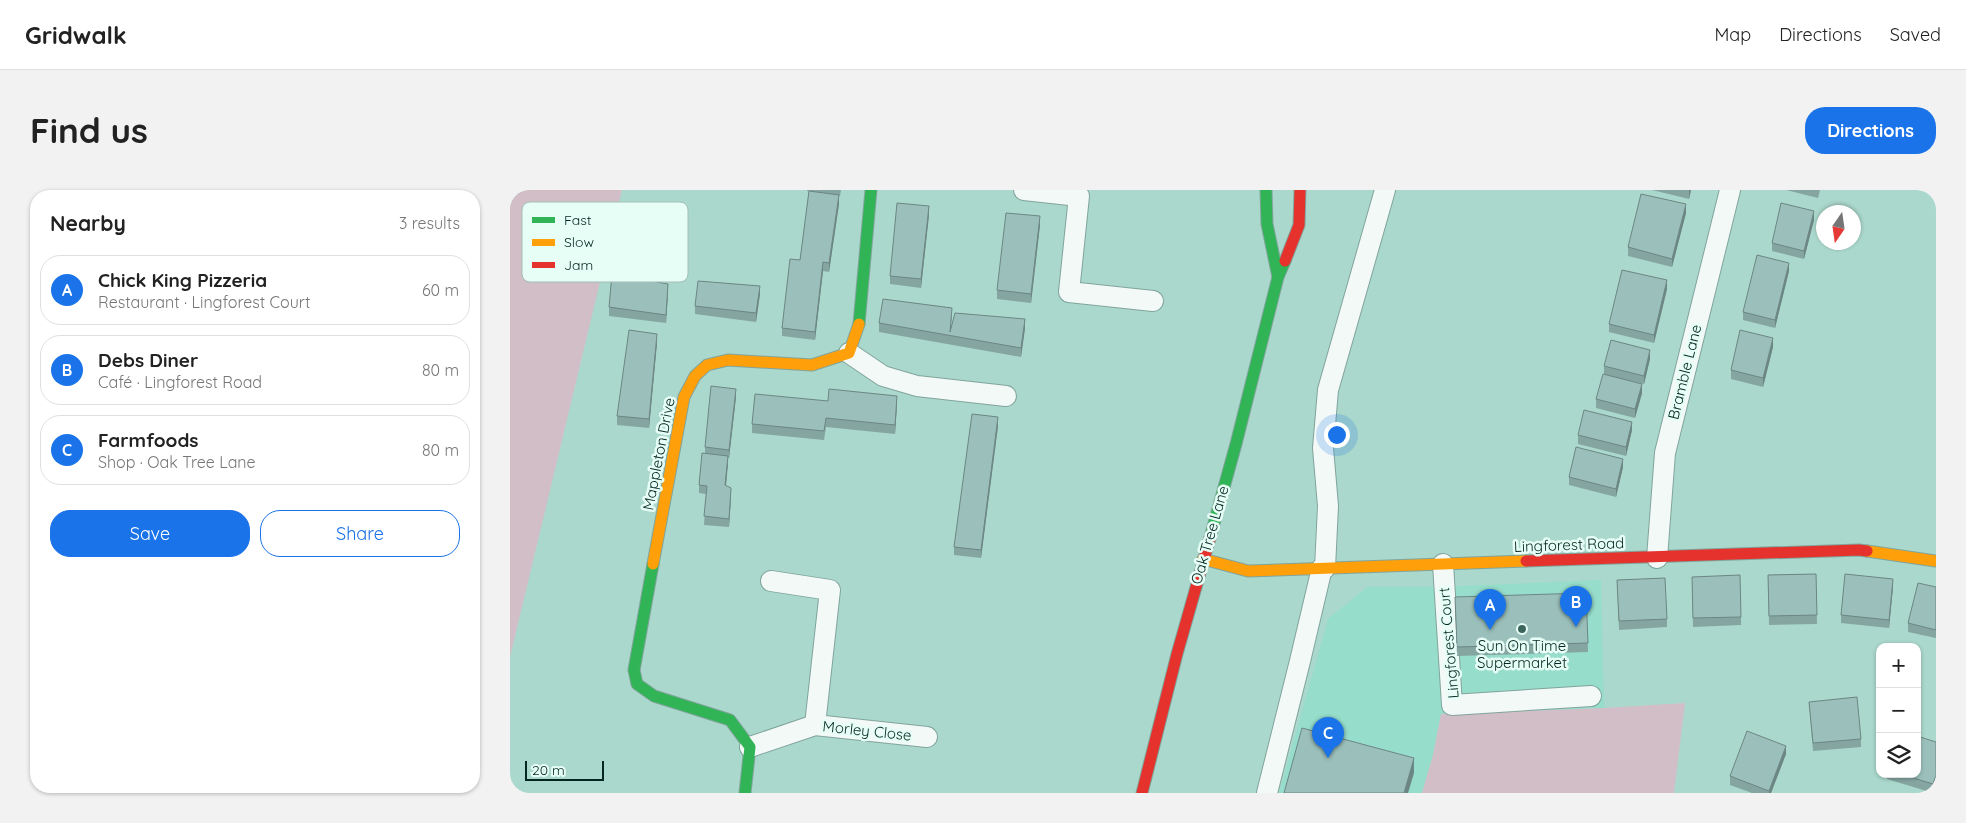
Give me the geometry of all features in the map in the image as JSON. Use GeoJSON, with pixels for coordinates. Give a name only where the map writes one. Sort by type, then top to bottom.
{"type":"FeatureCollection","features":[{"type":"Feature","properties":{"kind":"street"},"geometry":{"type":"LineString","coordinates":[[871,190],[859,324],[849,353],[883,376],[917,386],[1006,396]]}},
{"type":"Feature","properties":{"kind":"street"},"geometry":{"type":"LineString","coordinates":[[1024,190],[1079,193],[1069,292],[1153,301]]}},
{"type":"Feature","properties":{"kind":"street","name":"Oak Tree Lane"},"geometry":{"type":"LineString","coordinates":[[1266,190],[1267,224],[1278,277]]}},
{"type":"Feature","properties":{"kind":"street","name":"Oak Tree Lane"},"geometry":{"type":"LineString","coordinates":[[1142,793],[1203,559],[1236,444],[1278,277],[1299,225],[1300,190]]}},
{"type":"Feature","properties":{"kind":"street"},"geometry":{"type":"LineString","coordinates":[[1266,793],[1323,568],[1328,506],[1323,448],[1328,390],[1385,190]]}},
{"type":"Feature","properties":{"kind":"street","name":"Bramble Lane"},"geometry":{"type":"LineString","coordinates":[[1657,558],[1665,453],[1730,190]]}},
{"type":"Feature","properties":{"kind":"street","name":"Mappleton Drive"},"geometry":{"type":"LineString","coordinates":[[750,747],[730,720],[654,696],[636,684],[634,670],[684,397],[695,376],[707,365],[728,360],[812,365],[849,353]]}},
{"type":"Feature","properties":{"kind":"street","name":"Lingforest Road"},"geometry":{"type":"LineString","coordinates":[[1203,559],[1248,571],[1859,550],[1936,561]]}},
{"type":"Feature","properties":{"kind":"street","name":"Lingforest Court"},"geometry":{"type":"LineString","coordinates":[[1443,564],[1452,705],[1592,696]]}},
{"type":"Feature","properties":{"kind":"street"},"geometry":{"type":"LineString","coordinates":[[771,581],[830,590],[815,725]]}},
{"type":"Feature","properties":{"kind":"street","name":"Morley Close"},"geometry":{"type":"LineString","coordinates":[[750,747],[815,725],[927,738]]}},
{"type":"Feature","properties":{"kind":"street"},"geometry":{"type":"LineString","coordinates":[[745,793],[750,747]]}},
{"type":"Feature","properties":{"kind":"shaded area"},"geometry":{"type":"Polygon","coordinates":[[[510,190],[622,190],[619,202],[522,202],[522,282],[600,282],[510,657],[510,190]]]}},
{"type":"Feature","properties":{"kind":"shaded area"},"geometry":{"type":"Polygon","coordinates":[[[1601,580],[1604,708],[1441,714],[1433,755],[1422,793],[1279,793],[1328,619],[1367,587],[1436,587],[1601,580]]]}},
{"type":"Feature","properties":{"kind":"shaded area"},"geometry":{"type":"Polygon","coordinates":[[[1685,703],[1674,793],[1422,793],[1433,755],[1441,714],[1685,703]]]}},
{"type":"Feature","properties":{"kind":"building"},"geometry":{"type":"Polygon","coordinates":[[[809,191],[839,195],[829,263],[823,262],[815,332],[782,328],[790,259],[800,260],[809,191]]]}},
{"type":"Feature","properties":{"kind":"building"},"geometry":{"type":"Polygon","coordinates":[[[1641,194],[1686,204],[1672,259],[1628,247],[1641,194]]]}},
{"type":"Feature","properties":{"kind":"building"},"geometry":{"type":"Polygon","coordinates":[[[897,203],[929,206],[921,279],[890,276],[897,203]]]}},
{"type":"Feature","properties":{"kind":"building"},"geometry":{"type":"Polygon","coordinates":[[[1781,203],[1814,211],[1804,251],[1772,243],[1781,203]]]}},
{"type":"Feature","properties":{"kind":"building"},"geometry":{"type":"Polygon","coordinates":[[[1006,213],[1040,216],[1031,294],[997,290],[1006,213]]]}},
{"type":"Feature","properties":{"kind":"building"},"geometry":{"type":"Polygon","coordinates":[[[1757,255],[1789,263],[1775,320],[1743,312],[1757,255]]]}},
{"type":"Feature","properties":{"kind":"building"},"geometry":{"type":"Polygon","coordinates":[[[1622,270],[1667,280],[1654,335],[1609,324],[1622,270]]]}},
{"type":"Feature","properties":{"kind":"building"},"geometry":{"type":"Polygon","coordinates":[[[698,281],[760,286],[756,313],[695,306],[698,281]]]}},
{"type":"Feature","properties":{"kind":"building"},"geometry":{"type":"Polygon","coordinates":[[[611,282],[657,282],[668,284],[666,315],[609,307],[611,282]]]}},
{"type":"Feature","properties":{"kind":"building"},"geometry":{"type":"Polygon","coordinates":[[[883,299],[952,308],[950,332],[955,313],[1025,319],[1021,348],[879,323],[883,299]]]}},
{"type":"Feature","properties":{"kind":"building"},"geometry":{"type":"Polygon","coordinates":[[[629,330],[657,334],[649,419],[617,416],[629,330]]]}},
{"type":"Feature","properties":{"kind":"building"},"geometry":{"type":"Polygon","coordinates":[[[1740,330],[1773,338],[1763,378],[1731,370],[1740,330]]]}},
{"type":"Feature","properties":{"kind":"building"},"geometry":{"type":"Polygon","coordinates":[[[1611,340],[1650,350],[1644,376],[1604,366],[1611,340]]]}},
{"type":"Feature","properties":{"kind":"building"},"geometry":{"type":"Polygon","coordinates":[[[1603,374],[1642,384],[1635,409],[1596,399],[1603,374]]]}},
{"type":"Feature","properties":{"kind":"building"},"geometry":{"type":"Polygon","coordinates":[[[711,386],[736,389],[729,450],[705,447],[711,386]]]}},
{"type":"Feature","properties":{"kind":"building"},"geometry":{"type":"Polygon","coordinates":[[[829,389],[897,396],[895,425],[826,418],[824,431],[752,424],[755,394],[828,401],[829,389]]]}},
{"type":"Feature","properties":{"kind":"building"},"geometry":{"type":"Polygon","coordinates":[[[1584,410],[1632,422],[1626,447],[1578,435],[1584,410]]]}},
{"type":"Feature","properties":{"kind":"building"},"geometry":{"type":"Polygon","coordinates":[[[972,414],[998,417],[981,550],[954,547],[972,414]]]}},
{"type":"Feature","properties":{"kind":"building"},"geometry":{"type":"Polygon","coordinates":[[[1576,447],[1623,459],[1616,489],[1569,477],[1576,447]]]}},
{"type":"Feature","properties":{"kind":"building"},"geometry":{"type":"Polygon","coordinates":[[[702,453],[728,456],[725,485],[731,488],[729,519],[704,516],[707,486],[699,485],[702,453]]]}},
{"type":"Feature","properties":{"kind":"building"},"geometry":{"type":"Polygon","coordinates":[[[1816,574],[1817,615],[1769,616],[1768,575],[1816,574]]]}},
{"type":"Feature","properties":{"kind":"building"},"geometry":{"type":"Polygon","coordinates":[[[1845,574],[1893,579],[1889,620],[1841,615],[1845,574]]]}},
{"type":"Feature","properties":{"kind":"building"},"geometry":{"type":"Polygon","coordinates":[[[1740,575],[1741,617],[1693,618],[1692,577],[1740,575]]]}},
{"type":"Feature","properties":{"kind":"building"},"geometry":{"type":"Polygon","coordinates":[[[1665,578],[1667,619],[1619,621],[1617,580],[1665,578]]]}},
{"type":"Feature","properties":{"kind":"building"},"geometry":{"type":"Polygon","coordinates":[[[1918,583],[1936,587],[1936,630],[1908,623],[1918,583]]]}},
{"type":"Feature","properties":{"kind":"building"},"geometry":{"type":"Polygon","coordinates":[[[1586,593],[1588,643],[1457,647],[1455,597],[1586,593]]]}},
{"type":"Feature","properties":{"kind":"building"},"geometry":{"type":"Polygon","coordinates":[[[1857,697],[1861,739],[1813,743],[1809,702],[1857,697]]]}},
{"type":"Feature","properties":{"kind":"building"},"geometry":{"type":"Polygon","coordinates":[[[1302,728],[1414,758],[1404,793],[1284,793],[1302,728]]]}},
{"type":"Feature","properties":{"kind":"building"},"geometry":{"type":"Polygon","coordinates":[[[1747,731],[1786,746],[1769,791],[1730,776],[1747,731]]]}},
{"type":"Feature","properties":{"kind":"building"},"geometry":{"type":"Polygon","coordinates":[[[1921,737],[1936,742],[1936,775],[1933,784],[1914,778],[1921,778],[1921,737]]]}},
{"type":"Feature","properties":{"kind":"traffic: fast"},"geometry":{"type":"LineString","coordinates":[[859,324],[871,190]]}},
{"type":"Feature","properties":{"kind":"traffic: fast"},"geometry":{"type":"LineString","coordinates":[[1266,190],[1267,224],[1278,277]]}},
{"type":"Feature","properties":{"kind":"traffic: fast"},"geometry":{"type":"LineString","coordinates":[[1210,538],[1278,277],[1285,261]]}},
{"type":"Feature","properties":{"kind":"traffic: fast"},"geometry":{"type":"LineString","coordinates":[[653,564],[634,670],[637,684],[654,696],[730,720],[750,747],[745,793]]}},
{"type":"Feature","properties":{"kind":"traffic: slow"},"geometry":{"type":"LineString","coordinates":[[653,564],[684,397],[695,376],[707,365],[728,360],[812,365],[849,353],[859,324]]}},
{"type":"Feature","properties":{"kind":"traffic: slow"},"geometry":{"type":"LineString","coordinates":[[1867,551],[1936,561]]}},
{"type":"Feature","properties":{"kind":"traffic: slow"},"geometry":{"type":"LineString","coordinates":[[1203,559],[1248,571],[1526,561]]}},
{"type":"Feature","properties":{"kind":"traffic: jam"},"geometry":{"type":"LineString","coordinates":[[1285,261],[1299,225],[1300,190]]}},
{"type":"Feature","properties":{"kind":"traffic: jam"},"geometry":{"type":"LineString","coordinates":[[1142,793],[1177,654],[1210,538]]}},
{"type":"Feature","properties":{"kind":"traffic: jam"},"geometry":{"type":"LineString","coordinates":[[1526,561],[1867,551]]}},
{"type":"Feature","properties":{"kind":"place","name":"Debs Diner"},"geometry":{"type":"Point","coordinates":[1576,627]}},
{"type":"Feature","properties":{"kind":"place","name":"Sun On Time Supermarket"},"geometry":{"type":"Point","coordinates":[1522,629]}},
{"type":"Feature","properties":{"kind":"place","name":"Chick King Pizzeria"},"geometry":{"type":"Point","coordinates":[1490,630]}},
{"type":"Feature","properties":{"kind":"place","name":"Farmfoods"},"geometry":{"type":"Point","coordinates":[1328,758]}}]}
